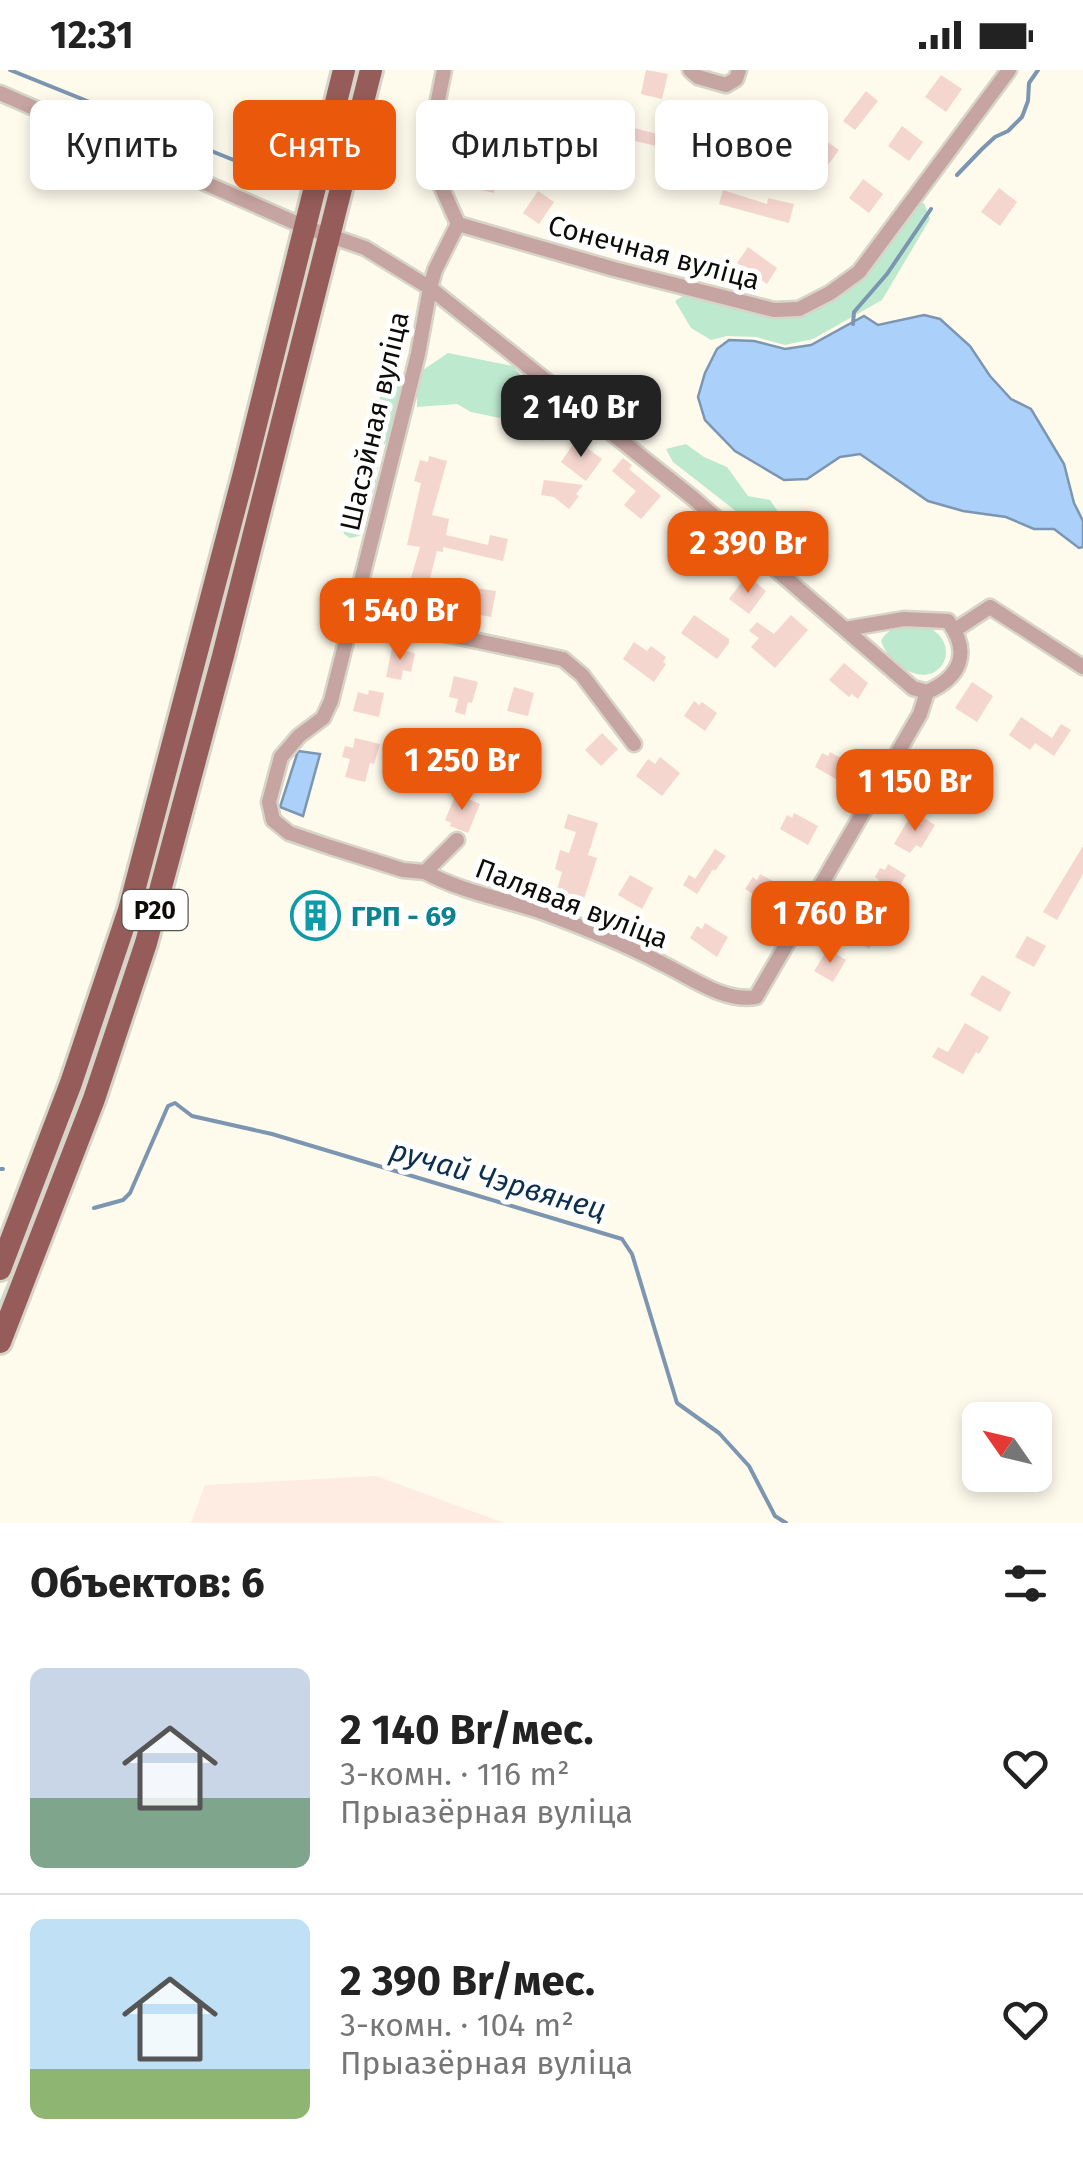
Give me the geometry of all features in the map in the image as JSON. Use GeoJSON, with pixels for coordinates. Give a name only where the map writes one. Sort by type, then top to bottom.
{"type":"FeatureCollection","features":[{"type":"Feature","properties":{"kind":"main road","name":"Р20"},"geometry":{"type":"LineString","coordinates":[[0,1269],[72,1083],[129,910],[344,70]]}},
{"type":"Feature","properties":{"kind":"main road","name":"Р20"},"geometry":{"type":"LineString","coordinates":[[0,1342],[88,1114],[146,943],[371,70]]}},
{"type":"Feature","properties":{"kind":"street"},"geometry":{"type":"LineString","coordinates":[[444,70],[431,135],[432,166],[458,224]]}},
{"type":"Feature","properties":{"kind":"street"},"geometry":{"type":"LineString","coordinates":[[690,70],[698,77],[726,85],[736,79],[738,70]]}},
{"type":"Feature","properties":{"kind":"street","name":"Сонечная вуліца"},"geometry":{"type":"LineString","coordinates":[[458,224],[728,300],[774,310],[799,308],[830,293],[859,272],[1009,70]]}},
{"type":"Feature","properties":{"kind":"street"},"geometry":{"type":"LineString","coordinates":[[0,93],[305,227],[365,248],[430,288],[692,498],[913,688],[927,692],[944,684],[961,655],[960,643],[948,621],[904,619],[845,629]]}},
{"type":"Feature","properties":{"kind":"street","name":"Шасэйная вуліца"},"geometry":{"type":"LineString","coordinates":[[426,872],[403,870],[288,833],[273,820],[268,802],[280,757],[323,718],[332,702],[418,354],[430,288],[458,224]]}},
{"type":"Feature","properties":{"kind":"street"},"geometry":{"type":"LineString","coordinates":[[955,630],[990,608],[1083,668]]}},
{"type":"Feature","properties":{"kind":"street"},"geometry":{"type":"LineString","coordinates":[[354,615],[563,659],[582,676],[634,744]]}},
{"type":"Feature","properties":{"kind":"street","name":"Палявая вуліца"},"geometry":{"type":"LineString","coordinates":[[426,872],[542,912],[742,1000],[756,998],[920,714],[927,692]]}},
{"type":"Feature","properties":{"kind":"street"},"geometry":{"type":"LineString","coordinates":[[426,872],[457,840]]}},
{"type":"Feature","properties":{"kind":"shaded area"},"geometry":{"type":"Polygon","coordinates":[[[376,1476],[504,1523],[191,1523],[205,1485],[376,1476]]]}},
{"type":"Feature","properties":{"kind":"green space"},"geometry":{"type":"Polygon","coordinates":[[[924,203],[930,219],[882,300],[813,339],[785,345],[756,337],[711,340],[691,328],[675,301],[686,294],[771,315],[831,296],[914,205],[924,203]]]}},
{"type":"Feature","properties":{"kind":"green space"},"geometry":{"type":"Polygon","coordinates":[[[305,258],[316,261],[203,710],[104,1049],[0,1315],[0,1300],[57,1164],[141,894],[305,258]]]}},
{"type":"Feature","properties":{"kind":"green space"},"geometry":{"type":"Polygon","coordinates":[[[448,353],[513,366],[524,379],[500,418],[471,412],[457,404],[417,407],[417,374],[448,353]]]}},
{"type":"Feature","properties":{"kind":"green space"},"geometry":{"type":"Polygon","coordinates":[[[392,369],[400,370],[403,387],[395,430],[381,449],[365,529],[350,538],[343,527],[354,503],[368,433],[392,369]]]}},
{"type":"Feature","properties":{"kind":"green space"},"geometry":{"type":"Polygon","coordinates":[[[686,444],[727,467],[748,496],[770,500],[783,519],[776,529],[764,533],[673,462],[666,449],[686,444]]]}},
{"type":"Feature","properties":{"kind":"green space"},"geometry":{"type":"Polygon","coordinates":[[[926,626],[938,634],[946,654],[943,664],[927,675],[900,666],[881,641],[895,629],[926,626]]]}},
{"type":"Feature","properties":{"kind":"water"},"geometry":{"type":"Polygon","coordinates":[[[924,315],[940,319],[970,346],[1011,399],[1031,409],[1064,464],[1083,521],[1083,547],[1054,529],[1034,529],[1006,517],[928,501],[860,454],[840,457],[807,479],[784,480],[735,451],[705,420],[698,397],[705,373],[717,349],[729,340],[785,349],[811,345],[864,316],[878,325],[924,315]]]}},
{"type":"Feature","properties":{"kind":"water"},"geometry":{"type":"Polygon","coordinates":[[[298,751],[320,754],[303,816],[280,807],[298,751]]]}},
{"type":"Feature","properties":{"kind":"building"},"geometry":{"type":"Polygon","coordinates":[[[646,70],[668,74],[662,99],[641,94],[646,70]]]}},
{"type":"Feature","properties":{"kind":"building"},"geometry":{"type":"Polygon","coordinates":[[[941,75],[962,89],[946,112],[925,97],[941,75]]]}},
{"type":"Feature","properties":{"kind":"building"},"geometry":{"type":"Polygon","coordinates":[[[866,91],[878,101],[855,130],[843,121],[866,91]]]}},
{"type":"Feature","properties":{"kind":"building"},"geometry":{"type":"Polygon","coordinates":[[[902,126],[923,142],[909,161],[888,146],[902,126]]]}},
{"type":"Feature","properties":{"kind":"building"},"geometry":{"type":"Polygon","coordinates":[[[635,128],[655,133],[655,146],[635,141],[635,128]]]}},
{"type":"Feature","properties":{"kind":"building"},"geometry":{"type":"Polygon","coordinates":[[[828,142],[839,150],[828,165],[828,142]]]}},
{"type":"Feature","properties":{"kind":"building"},"geometry":{"type":"Polygon","coordinates":[[[863,179],[883,194],[869,213],[849,198],[863,179]]]}},
{"type":"Feature","properties":{"kind":"building"},"geometry":{"type":"Polygon","coordinates":[[[999,188],[1017,202],[1000,226],[981,212],[999,188]]]}},
{"type":"Feature","properties":{"kind":"building"},"geometry":{"type":"Polygon","coordinates":[[[723,190],[767,204],[768,198],[794,204],[789,223],[719,204],[723,190]]]}},
{"type":"Feature","properties":{"kind":"building"},"geometry":{"type":"Polygon","coordinates":[[[538,191],[554,202],[539,224],[523,213],[538,191]]]}},
{"type":"Feature","properties":{"kind":"building"},"geometry":{"type":"Polygon","coordinates":[[[748,247],[777,268],[767,284],[737,263],[748,247]]]}},
{"type":"Feature","properties":{"kind":"building"},"geometry":{"type":"Polygon","coordinates":[[[521,403],[535,412],[538,408],[558,424],[546,440],[510,419],[521,403]]]}},
{"type":"Feature","properties":{"kind":"building"},"geometry":{"type":"Polygon","coordinates":[[[576,440],[602,459],[586,481],[561,462],[576,440]]]}},
{"type":"Feature","properties":{"kind":"building"},"geometry":{"type":"Polygon","coordinates":[[[429,456],[447,461],[432,515],[449,519],[446,535],[488,545],[490,535],[508,539],[503,561],[443,547],[443,552],[437,551],[425,597],[407,592],[420,547],[407,545],[421,483],[414,481],[420,460],[428,462],[429,456]]]}},
{"type":"Feature","properties":{"kind":"building"},"geometry":{"type":"Polygon","coordinates":[[[623,458],[632,465],[629,469],[661,496],[641,519],[624,505],[636,491],[612,471],[623,458]]]}},
{"type":"Feature","properties":{"kind":"building"},"geometry":{"type":"Polygon","coordinates":[[[544,480],[583,485],[569,509],[554,497],[541,495],[544,480]]]}},
{"type":"Feature","properties":{"kind":"building"},"geometry":{"type":"Polygon","coordinates":[[[689,526],[710,543],[693,565],[671,547],[689,526]]]}},
{"type":"Feature","properties":{"kind":"building"},"geometry":{"type":"Polygon","coordinates":[[[744,579],[766,591],[749,614],[729,599],[744,579]]]}},
{"type":"Feature","properties":{"kind":"building"},"geometry":{"type":"Polygon","coordinates":[[[468,587],[496,591],[491,617],[469,613],[471,603],[465,602],[468,587]]]}},
{"type":"Feature","properties":{"kind":"building"},"geometry":{"type":"Polygon","coordinates":[[[694,615],[729,639],[717,659],[681,633],[694,615]]]}},
{"type":"Feature","properties":{"kind":"building"},"geometry":{"type":"Polygon","coordinates":[[[791,615],[808,630],[775,668],[751,647],[759,638],[749,631],[757,622],[774,634],[791,615]]]}},
{"type":"Feature","properties":{"kind":"building"},"geometry":{"type":"Polygon","coordinates":[[[634,642],[647,651],[651,646],[666,657],[666,664],[654,682],[623,659],[634,642]]]}},
{"type":"Feature","properties":{"kind":"building"},"geometry":{"type":"Polygon","coordinates":[[[392,648],[415,653],[411,672],[403,670],[401,680],[386,677],[392,648]]]}},
{"type":"Feature","properties":{"kind":"building"},"geometry":{"type":"Polygon","coordinates":[[[844,663],[868,683],[858,699],[852,694],[849,697],[829,680],[844,663]]]}},
{"type":"Feature","properties":{"kind":"building"},"geometry":{"type":"Polygon","coordinates":[[[454,676],[478,682],[465,715],[455,712],[458,699],[449,697],[454,676]]]}},
{"type":"Feature","properties":{"kind":"building"},"geometry":{"type":"Polygon","coordinates":[[[972,682],[993,696],[977,722],[955,708],[972,682]]]}},
{"type":"Feature","properties":{"kind":"building"},"geometry":{"type":"Polygon","coordinates":[[[514,687],[534,693],[528,716],[507,711],[514,687]]]}},
{"type":"Feature","properties":{"kind":"building"},"geometry":{"type":"Polygon","coordinates":[[[369,690],[384,693],[379,717],[353,711],[358,692],[368,695],[369,690]]]}},
{"type":"Feature","properties":{"kind":"building"},"geometry":{"type":"Polygon","coordinates":[[[694,701],[717,713],[705,731],[684,716],[694,701]]]}},
{"type":"Feature","properties":{"kind":"building"},"geometry":{"type":"Polygon","coordinates":[[[1021,717],[1052,738],[1061,724],[1071,730],[1054,756],[1035,743],[1030,750],[1009,735],[1021,717]]]}},
{"type":"Feature","properties":{"kind":"building"},"geometry":{"type":"Polygon","coordinates":[[[602,733],[618,749],[601,766],[585,750],[602,733]]]}},
{"type":"Feature","properties":{"kind":"building"},"geometry":{"type":"Polygon","coordinates":[[[355,738],[380,744],[365,782],[345,777],[350,759],[342,757],[345,746],[353,748],[355,738]]]}},
{"type":"Feature","properties":{"kind":"building"},"geometry":{"type":"Polygon","coordinates":[[[830,752],[853,765],[843,783],[815,767],[822,753],[828,756],[830,752]]]}},
{"type":"Feature","properties":{"kind":"building"},"geometry":{"type":"Polygon","coordinates":[[[660,757],[680,773],[662,796],[636,776],[648,759],[655,764],[660,757]]]}},
{"type":"Feature","properties":{"kind":"building"},"geometry":{"type":"Polygon","coordinates":[[[945,767],[959,774],[955,780],[970,789],[966,796],[972,799],[967,808],[933,789],[945,767]]]}},
{"type":"Feature","properties":{"kind":"building"},"geometry":{"type":"Polygon","coordinates":[[[456,794],[480,804],[468,833],[445,820],[456,794]]]}},
{"type":"Feature","properties":{"kind":"building"},"geometry":{"type":"Polygon","coordinates":[[[794,813],[818,826],[808,845],[780,829],[787,815],[792,818],[794,813]]]}},
{"type":"Feature","properties":{"kind":"building"},"geometry":{"type":"Polygon","coordinates":[[[916,813],[935,825],[921,848],[916,845],[910,853],[894,844],[916,813]]]}},
{"type":"Feature","properties":{"kind":"building"},"geometry":{"type":"Polygon","coordinates":[[[568,814],[598,823],[588,855],[597,858],[584,899],[557,890],[562,872],[555,869],[560,850],[569,853],[576,832],[564,828],[568,814]]]}},
{"type":"Feature","properties":{"kind":"building"},"geometry":{"type":"Polygon","coordinates":[[[1083,846],[1083,874],[1057,920],[1043,912],[1083,846]]]}},
{"type":"Feature","properties":{"kind":"building"},"geometry":{"type":"Polygon","coordinates":[[[715,849],[726,856],[697,894],[683,885],[689,875],[695,879],[715,849]]]}},
{"type":"Feature","properties":{"kind":"building"},"geometry":{"type":"Polygon","coordinates":[[[888,864],[906,875],[893,898],[875,888],[879,880],[875,877],[888,864]]]}},
{"type":"Feature","properties":{"kind":"building"},"geometry":{"type":"Polygon","coordinates":[[[760,874],[784,887],[773,907],[745,889],[760,874]]]}},
{"type":"Feature","properties":{"kind":"building"},"geometry":{"type":"Polygon","coordinates":[[[630,875],[653,888],[642,909],[618,895],[630,875]]]}},
{"type":"Feature","properties":{"kind":"building"},"geometry":{"type":"Polygon","coordinates":[[[866,914],[884,925],[869,949],[851,938],[866,914]]]}},
{"type":"Feature","properties":{"kind":"building"},"geometry":{"type":"Polygon","coordinates":[[[705,923],[728,937],[717,957],[690,938],[697,926],[702,929],[705,923]]]}},
{"type":"Feature","properties":{"kind":"building"},"geometry":{"type":"Polygon","coordinates":[[[1027,936],[1046,946],[1034,967],[1015,957],[1027,936]]]}},
{"type":"Feature","properties":{"kind":"building"},"geometry":{"type":"Polygon","coordinates":[[[828,949],[846,960],[833,982],[814,971],[828,949]]]}},
{"type":"Feature","properties":{"kind":"building"},"geometry":{"type":"Polygon","coordinates":[[[982,975],[1011,992],[1000,1012],[970,995],[982,975]]]}},
{"type":"Feature","properties":{"kind":"building"},"geometry":{"type":"Polygon","coordinates":[[[965,1023],[989,1037],[963,1074],[932,1057],[938,1047],[948,1052],[965,1023]]]}},
{"type":"Feature","properties":{"kind":"waterway"},"geometry":{"type":"LineString","coordinates":[[10,70],[233,160]]}},
{"type":"Feature","properties":{"kind":"waterway"},"geometry":{"type":"LineString","coordinates":[[957,175],[995,137],[1022,117],[1029,83],[1038,70]]}},
{"type":"Feature","properties":{"kind":"waterway"},"geometry":{"type":"LineString","coordinates":[[853,324],[854,312],[887,274],[931,209]]}},
{"type":"Feature","properties":{"kind":"waterway","name":"ручай Чэрвянец"},"geometry":{"type":"LineString","coordinates":[[94,1208],[123,1200],[130,1193],[168,1106],[175,1103],[192,1116],[272,1134],[622,1239],[632,1254],[677,1403],[719,1433],[749,1466],[775,1516],[786,1523]]}},
{"type":"Feature","properties":{"kind":"place","name":"ГРП - 69"},"geometry":{"type":"Point","coordinates":[316,916]}}]}
